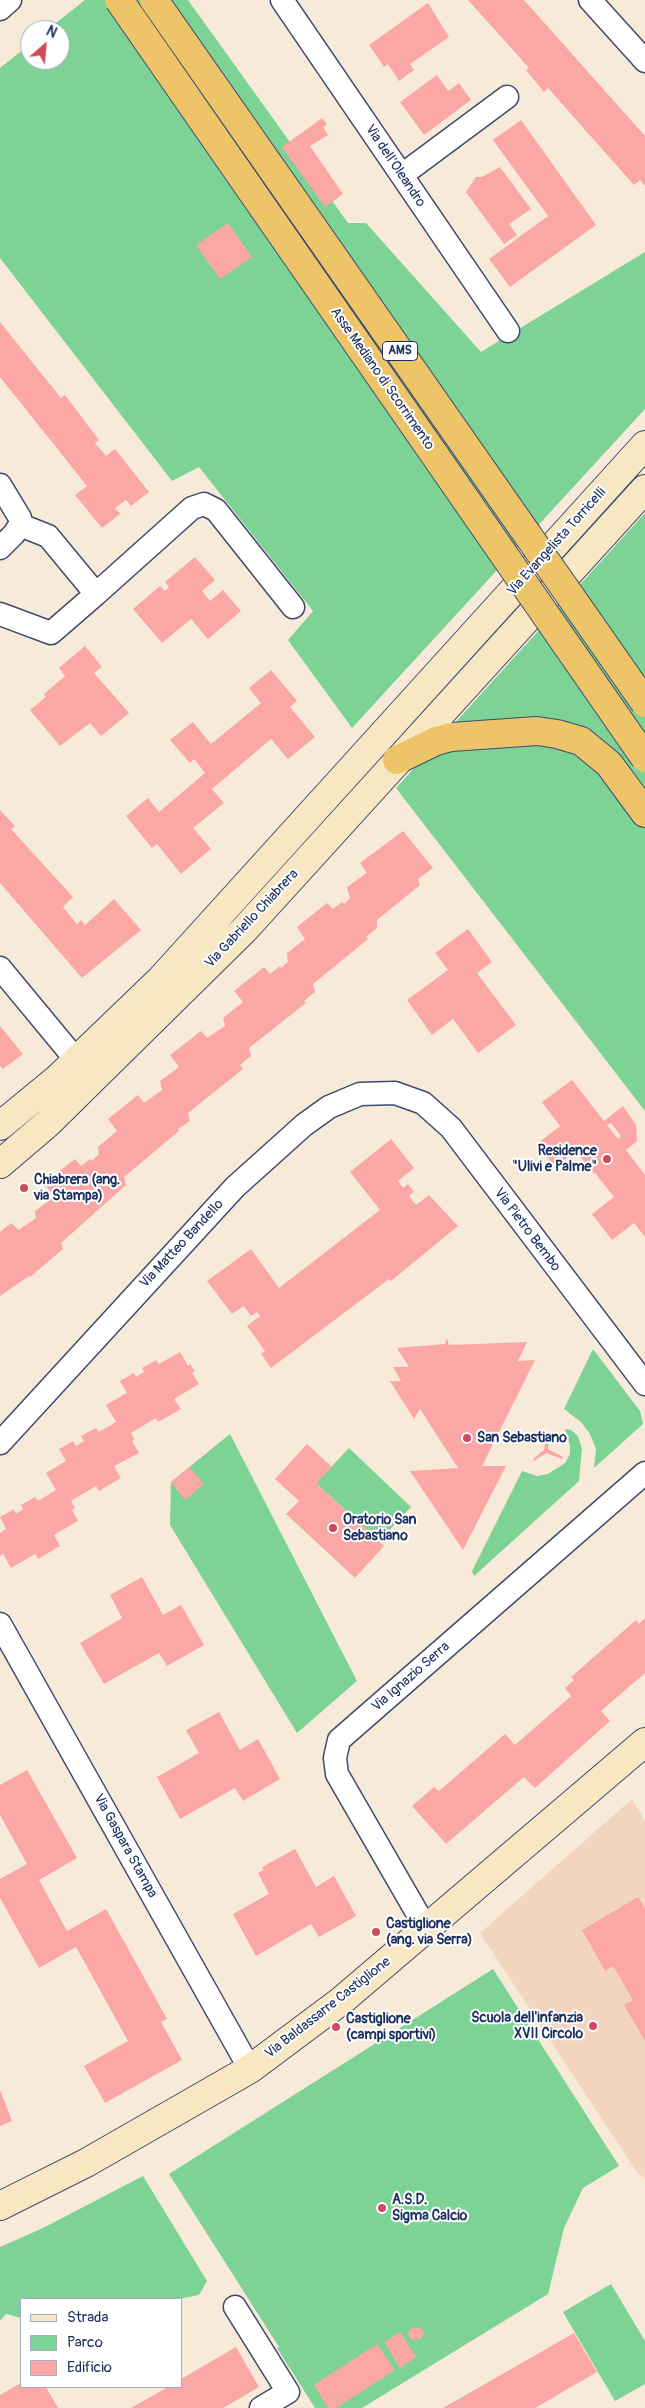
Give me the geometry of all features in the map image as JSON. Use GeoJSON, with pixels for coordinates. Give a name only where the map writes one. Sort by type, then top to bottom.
{"type":"FeatureCollection","features":[{"type":"Feature","properties":{"kind":"highway","name":"Asse Mediano di Scorrimento"},"geometry":{"type":"LineString","coordinates":[[119,0],[645,758]]}},
{"type":"Feature","properties":{"kind":"highway","name":"AMS"},"geometry":{"type":"LineString","coordinates":[[154,0],[645,702]]}},
{"type":"Feature","properties":{"kind":"highway"},"geometry":{"type":"LineString","coordinates":[[397,760],[436,741],[451,737],[536,731],[580,741],[609,764],[645,812]]}},
{"type":"Feature","properties":{"kind":"street"},"geometry":{"type":"LineString","coordinates":[[0,9],[10,0]]}},
{"type":"Feature","properties":{"kind":"street","name":"Via dell'Oleandro"},"geometry":{"type":"LineString","coordinates":[[282,0],[508,331]]}},
{"type":"Feature","properties":{"kind":"street"},"geometry":{"type":"LineString","coordinates":[[590,0],[645,61]]}},
{"type":"Feature","properties":{"kind":"street"},"geometry":{"type":"LineString","coordinates":[[402,176],[508,97]]}},
{"type":"Feature","properties":{"kind":"street","name":"Via Evangelista Torricelli"},"geometry":{"type":"LineString","coordinates":[[469,638],[645,445]]}},
{"type":"Feature","properties":{"kind":"street"},"geometry":{"type":"LineString","coordinates":[[0,485],[13,503],[20,518],[20,525],[0,548]]}},
{"type":"Feature","properties":{"kind":"street","name":"Via Evangelista Torricelli"},"geometry":{"type":"LineString","coordinates":[[490,660],[645,489]]}},
{"type":"Feature","properties":{"kind":"street"},"geometry":{"type":"LineString","coordinates":[[0,614],[51,633],[192,508],[204,504],[216,510],[293,608]]}},
{"type":"Feature","properties":{"kind":"street"},"geometry":{"type":"LineString","coordinates":[[20,525],[48,536],[96,594]]}},
{"type":"Feature","properties":{"kind":"street","name":"Via Gabriello Chiabrera"},"geometry":{"type":"LineString","coordinates":[[0,1126],[77,1061],[162,979],[469,638]]}},
{"type":"Feature","properties":{"kind":"street","name":"Via Gabriello Chiabrera"},"geometry":{"type":"LineString","coordinates":[[0,1164],[48,1124],[245,929],[490,660]]}},
{"type":"Feature","properties":{"kind":"street"},"geometry":{"type":"LineString","coordinates":[[0,968],[77,1061]]}},
{"type":"Feature","properties":{"kind":"street","name":"Via Pietro Bembo"},"geometry":{"type":"LineString","coordinates":[[395,1093],[423,1103],[451,1128],[645,1384]]}},
{"type":"Feature","properties":{"kind":"street","name":"Via Matteo Bandello"},"geometry":{"type":"LineString","coordinates":[[0,1443],[235,1187],[304,1125],[329,1107],[360,1094],[395,1093]]}},
{"type":"Feature","properties":{"kind":"street","name":"Via Ignazio Serra"},"geometry":{"type":"LineString","coordinates":[[426,1930],[337,1774],[335,1758],[339,1740],[645,1473]]}},
{"type":"Feature","properties":{"kind":"street","name":"Via Gaspara Stampa"},"geometry":{"type":"LineString","coordinates":[[0,1624],[250,2069]]}},
{"type":"Feature","properties":{"kind":"street","name":"Via Baldassarre Castiglione"},"geometry":{"type":"LineString","coordinates":[[0,2206],[86,2163],[250,2069],[341,2002],[645,1742]]}},
{"type":"Feature","properties":{"kind":"street"},"geometry":{"type":"LineString","coordinates":[[235,2307],[288,2392],[261,2408]]}},
{"type":"Feature","properties":{"kind":"shaded area","name":"Scuola dell'infanzia XVII Circolo"},"geometry":{"type":"Polygon","coordinates":[[[632,1799],[645,1821],[645,2179],[636,2171],[480,1933],[632,1799]]]}},
{"type":"Feature","properties":{"kind":"green space"},"geometry":{"type":"Polygon","coordinates":[[[85,0],[188,0],[348,223],[366,223],[481,352],[645,252],[645,409],[352,728],[288,640],[313,611],[199,467],[172,481],[0,258],[0,68],[20,52],[20,70],[70,70],[70,20],[60,20],[85,0]]]}},
{"type":"Feature","properties":{"kind":"green space"},"geometry":{"type":"Polygon","coordinates":[[[645,513],[645,1111],[396,788],[645,513]]]}},
{"type":"Feature","properties":{"kind":"green space"},"geometry":{"type":"Polygon","coordinates":[[[593,1349],[640,1411],[643,1424],[594,1468],[596,1449],[590,1434],[581,1422],[564,1409],[593,1349]]]}},
{"type":"Feature","properties":{"kind":"green space"},"geometry":{"type":"Polygon","coordinates":[[[565,1429],[571,1430],[578,1436],[582,1449],[579,1481],[474,1576],[472,1571],[522,1471],[537,1476],[548,1474],[565,1463],[570,1454],[570,1445],[565,1429]]]}},
{"type":"Feature","properties":{"kind":"green space"},"geometry":{"type":"Polygon","coordinates":[[[230,1434],[357,1681],[297,1733],[170,1525],[171,1482],[230,1434]]]}},
{"type":"Feature","properties":{"kind":"green space"},"geometry":{"type":"Polygon","coordinates":[[[349,1448],[411,1507],[379,1541],[316,1483],[349,1448]]]}},
{"type":"Feature","properties":{"kind":"green space","name":"A.S.D. Sigma Calcio"},"geometry":{"type":"Polygon","coordinates":[[[493,1969],[619,2166],[583,2188],[564,2228],[548,2294],[362,2408],[315,2408],[277,2348],[279,2347],[169,2174],[493,1969]]]}},
{"type":"Feature","properties":{"kind":"green space"},"geometry":{"type":"Polygon","coordinates":[[[143,2176],[207,2281],[199,2295],[182,2298],[20,2298],[20,2318],[6,2314],[0,2321],[0,2247],[43,2228],[143,2176]]]}},
{"type":"Feature","properties":{"kind":"green space"},"geometry":{"type":"Polygon","coordinates":[[[611,2284],[645,2341],[645,2384],[615,2401],[563,2312],[611,2284]]]}},
{"type":"Feature","properties":{"kind":"building"},"geometry":{"type":"Polygon","coordinates":[[[468,0],[524,0],[645,136],[645,186],[640,180],[634,185],[548,88],[544,92],[526,70],[529,68],[468,0]]]}},
{"type":"Feature","properties":{"kind":"building"},"geometry":{"type":"Polygon","coordinates":[[[428,3],[449,37],[410,64],[414,70],[399,81],[388,64],[384,67],[369,45],[428,3]]]}},
{"type":"Feature","properties":{"kind":"building"},"geometry":{"type":"Polygon","coordinates":[[[437,75],[448,91],[459,83],[471,100],[424,135],[400,102],[437,75]]]}},
{"type":"Feature","properties":{"kind":"building"},"geometry":{"type":"Polygon","coordinates":[[[322,118],[327,124],[323,127],[328,135],[310,146],[343,194],[325,207],[282,147],[322,118]]]}},
{"type":"Feature","properties":{"kind":"building"},"geometry":{"type":"Polygon","coordinates":[[[521,120],[596,225],[510,287],[489,259],[548,216],[493,140],[521,120]]]}},
{"type":"Feature","properties":{"kind":"building"},"geometry":{"type":"Polygon","coordinates":[[[500,167],[531,209],[509,224],[517,235],[504,244],[466,192],[476,177],[482,177],[500,167]]]}},
{"type":"Feature","properties":{"kind":"building"},"geometry":{"type":"Polygon","coordinates":[[[228,223],[252,257],[220,279],[196,245],[228,223]]]}},
{"type":"Feature","properties":{"kind":"building"},"geometry":{"type":"Polygon","coordinates":[[[0,322],[61,398],[65,395],[99,440],[95,443],[106,456],[115,449],[149,492],[131,506],[126,500],[115,508],[120,514],[102,528],[75,495],[87,486],[0,377],[0,322]]]}},
{"type":"Feature","properties":{"kind":"building"},"geometry":{"type":"Polygon","coordinates":[[[195,557],[215,580],[202,591],[210,601],[223,590],[241,611],[208,639],[191,619],[162,643],[133,609],[160,586],[165,591],[169,587],[165,582],[195,557]]]}},
{"type":"Feature","properties":{"kind":"building"},"geometry":{"type":"Polygon","coordinates":[[[85,646],[102,667],[94,673],[129,713],[101,736],[90,723],[60,746],[30,710],[46,697],[44,694],[65,676],[59,668],[85,646]]]}},
{"type":"Feature","properties":{"kind":"building"},"geometry":{"type":"Polygon","coordinates":[[[271,670],[297,701],[290,707],[315,737],[288,759],[271,739],[212,789],[224,803],[193,828],[211,849],[181,874],[157,844],[152,848],[126,816],[148,798],[159,812],[205,773],[194,759],[190,763],[170,740],[193,722],[211,744],[261,703],[249,688],[271,670]]]}},
{"type":"Feature","properties":{"kind":"building"},"geometry":{"type":"Polygon","coordinates":[[[0,810],[15,826],[11,829],[73,897],[63,907],[77,924],[81,920],[85,925],[114,899],[141,930],[82,978],[0,883],[0,810]]]}},
{"type":"Feature","properties":{"kind":"building"},"geometry":{"type":"Polygon","coordinates":[[[403,831],[433,868],[418,879],[420,885],[377,920],[377,928],[366,937],[368,939],[313,984],[315,992],[304,1001],[306,1003],[249,1048],[251,1056],[240,1065],[243,1069],[188,1113],[190,1121],[178,1129],[179,1131],[124,1177],[126,1185],[61,1243],[63,1249],[30,1277],[0,1296],[0,1232],[11,1223],[19,1230],[36,1218],[35,1211],[54,1197],[44,1183],[75,1159],[81,1166],[90,1159],[92,1161],[99,1154],[98,1147],[117,1131],[108,1119],[138,1095],[144,1103],[162,1090],[160,1081],[179,1067],[170,1055],[201,1031],[207,1038],[225,1026],[223,1018],[243,1002],[234,991],[264,967],[270,974],[288,962],[287,953],[305,939],[297,927],[327,903],[333,909],[342,902],[344,904],[350,898],[347,887],[367,873],[360,863],[403,831]]]}},
{"type":"Feature","properties":{"kind":"building"},"geometry":{"type":"Polygon","coordinates":[[[468,929],[492,962],[477,973],[516,1025],[478,1053],[453,1019],[432,1035],[407,1000],[448,970],[435,953],[468,929]]]}},
{"type":"Feature","properties":{"kind":"building"},"geometry":{"type":"Polygon","coordinates":[[[0,1026],[23,1054],[3,1069],[0,1066],[0,1026]]]}},
{"type":"Feature","properties":{"kind":"building","name":"Residence \"Ulivi e Palme\""},"geometry":{"type":"Polygon","coordinates":[[[572,1080],[604,1121],[623,1106],[636,1125],[637,1141],[626,1150],[645,1175],[645,1237],[634,1223],[612,1240],[592,1214],[614,1197],[576,1151],[555,1167],[537,1144],[560,1126],[542,1102],[572,1080]],[[611,1123],[607,1125],[618,1139],[621,1136],[611,1123]]]}},
{"type":"Feature","properties":{"kind":"building"},"geometry":{"type":"Polygon","coordinates":[[[391,1139],[414,1168],[398,1181],[403,1188],[408,1184],[414,1192],[409,1196],[416,1205],[429,1195],[458,1226],[391,1281],[389,1279],[271,1368],[261,1354],[265,1351],[247,1326],[260,1316],[257,1312],[251,1316],[244,1306],[232,1314],[207,1281],[251,1249],[279,1288],[380,1210],[350,1172],[391,1139]]]}},
{"type":"Feature","properties":{"kind":"building","name":"San Sebastiano"},"geometry":{"type":"Polygon","coordinates":[[[447,1338],[449,1345],[527,1342],[518,1361],[535,1360],[482,1466],[506,1466],[463,1550],[410,1471],[458,1468],[420,1409],[414,1419],[390,1381],[401,1381],[393,1367],[409,1367],[397,1348],[445,1344],[447,1338]]]}},
{"type":"Feature","properties":{"kind":"building"},"geometry":{"type":"Polygon","coordinates":[[[180,1352],[188,1366],[190,1364],[195,1371],[192,1373],[199,1384],[174,1399],[181,1409],[158,1422],[156,1418],[131,1433],[135,1440],[132,1441],[139,1453],[114,1466],[121,1478],[99,1491],[96,1486],[71,1501],[75,1508],[72,1510],[78,1521],[54,1535],[60,1546],[38,1559],[35,1554],[11,1568],[3,1554],[0,1556],[0,1533],[6,1529],[0,1517],[14,1509],[16,1514],[23,1509],[21,1505],[35,1497],[38,1501],[56,1490],[46,1473],[66,1461],[59,1449],[73,1441],[76,1446],[84,1441],[81,1436],[96,1428],[99,1432],[116,1422],[106,1405],[127,1393],[120,1381],[134,1373],[136,1377],[144,1372],[142,1368],[156,1360],[159,1364],[180,1352]]]}},
{"type":"Feature","properties":{"kind":"building"},"geometry":{"type":"Polygon","coordinates":[[[547,1433],[549,1434],[548,1449],[563,1457],[562,1459],[546,1453],[534,1461],[533,1459],[544,1450],[547,1433]]]}},
{"type":"Feature","properties":{"kind":"building","name":"Oratorio San Sebastiano"},"geometry":{"type":"Polygon","coordinates":[[[307,1444],[332,1467],[316,1483],[384,1546],[355,1578],[286,1514],[299,1501],[275,1479],[307,1444]]]}},
{"type":"Feature","properties":{"kind":"building"},"geometry":{"type":"Polygon","coordinates":[[[189,1467],[204,1484],[185,1500],[171,1482],[189,1467]]]}},
{"type":"Feature","properties":{"kind":"building"},"geometry":{"type":"Polygon","coordinates":[[[142,1577],[163,1615],[181,1605],[204,1645],[167,1666],[159,1653],[104,1684],[80,1643],[122,1618],[110,1595],[142,1577]]]}},
{"type":"Feature","properties":{"kind":"building"},"geometry":{"type":"Polygon","coordinates":[[[645,1618],[645,1673],[601,1711],[610,1721],[535,1788],[524,1777],[446,1844],[412,1806],[434,1787],[439,1791],[505,1734],[515,1745],[571,1696],[565,1688],[574,1680],[571,1677],[636,1620],[639,1624],[645,1618]]]}},
{"type":"Feature","properties":{"kind":"building"},"geometry":{"type":"Polygon","coordinates":[[[219,1712],[240,1750],[258,1739],[280,1779],[243,1801],[235,1788],[180,1819],[157,1777],[199,1753],[186,1730],[219,1712]]]}},
{"type":"Feature","properties":{"kind":"building"},"geometry":{"type":"Polygon","coordinates":[[[27,1770],[77,1858],[39,1880],[67,1931],[106,1909],[167,2019],[161,2022],[182,2060],[105,2103],[84,2066],[128,2041],[76,1947],[39,1968],[0,1898],[0,1879],[27,1864],[0,1815],[0,1785],[27,1770]]]}},
{"type":"Feature","properties":{"kind":"building"},"geometry":{"type":"Polygon","coordinates":[[[295,1849],[316,1887],[334,1876],[356,1916],[319,1937],[311,1924],[256,1956],[233,1914],[269,1894],[258,1873],[264,1870],[262,1867],[295,1849]]]}},
{"type":"Feature","properties":{"kind":"building"},"geometry":{"type":"Polygon","coordinates":[[[638,1897],[645,1908],[645,2041],[624,2005],[633,2000],[613,1966],[605,1971],[582,1930],[638,1897]]]}},
{"type":"Feature","properties":{"kind":"building"},"geometry":{"type":"Polygon","coordinates":[[[0,2090],[12,2121],[0,2126],[0,2090]]]}},
{"type":"Feature","properties":{"kind":"building"},"geometry":{"type":"Polygon","coordinates":[[[411,2328],[421,2328],[424,2333],[421,2339],[410,2339],[408,2332],[411,2328]]]}},
{"type":"Feature","properties":{"kind":"building"},"geometry":{"type":"Polygon","coordinates":[[[400,2332],[416,2357],[400,2368],[384,2342],[400,2332]]]}},
{"type":"Feature","properties":{"kind":"building"},"geometry":{"type":"Polygon","coordinates":[[[574,2333],[597,2372],[535,2408],[443,2408],[574,2333]]]}},
{"type":"Feature","properties":{"kind":"building"},"geometry":{"type":"Polygon","coordinates":[[[377,2344],[395,2370],[336,2408],[328,2408],[314,2385],[377,2344]]]}},
{"type":"Feature","properties":{"kind":"building"},"geometry":{"type":"Polygon","coordinates":[[[236,2347],[259,2387],[223,2408],[131,2408],[166,2388],[182,2388],[182,2378],[236,2347]]]}},
{"type":"Feature","properties":{"kind":"building"},"geometry":{"type":"Polygon","coordinates":[[[20,2384],[20,2388],[47,2388],[58,2408],[0,2408],[0,2395],[20,2384]]]}},
{"type":"Feature","properties":{"kind":"place","name":"Residence \"Ulivi e Palme\""},"geometry":{"type":"Point","coordinates":[607,1159]}},
{"type":"Feature","properties":{"kind":"place","name":"Chiabrera (ang. via Stampa)"},"geometry":{"type":"Point","coordinates":[24,1188]}},
{"type":"Feature","properties":{"kind":"place","name":"San Sebastiano"},"geometry":{"type":"Point","coordinates":[467,1438]}},
{"type":"Feature","properties":{"kind":"place","name":"Oratorio San Sebastiano"},"geometry":{"type":"Point","coordinates":[333,1528]}},
{"type":"Feature","properties":{"kind":"place","name":"Castiglione (ang. via Serra)"},"geometry":{"type":"Point","coordinates":[376,1932]}},
{"type":"Feature","properties":{"kind":"place","name":"Scuola dell'infanzia XVII Circolo"},"geometry":{"type":"Point","coordinates":[593,2026]}},
{"type":"Feature","properties":{"kind":"place","name":"Castiglione (campi sportivi)"},"geometry":{"type":"Point","coordinates":[336,2027]}},
{"type":"Feature","properties":{"kind":"place","name":"A.S.D. Sigma Calcio"},"geometry":{"type":"Point","coordinates":[382,2208]}}]}
